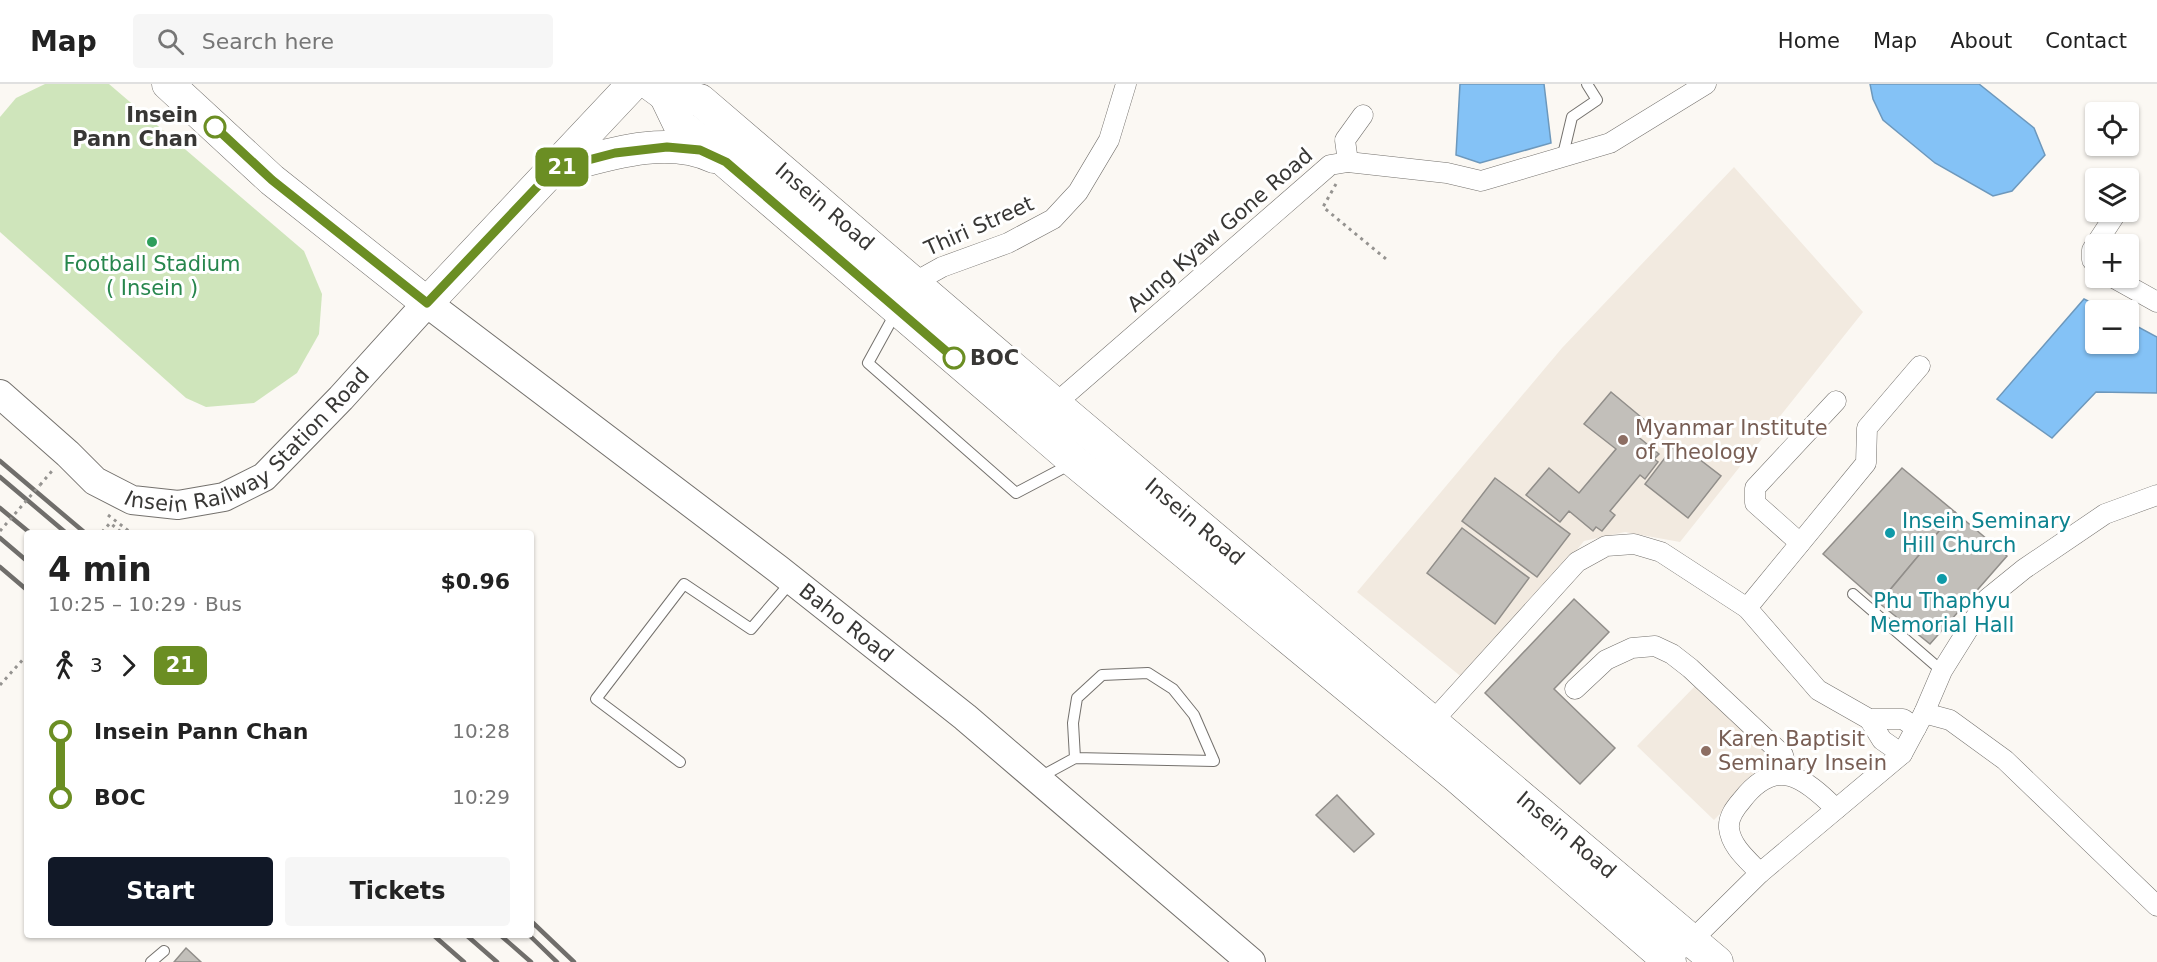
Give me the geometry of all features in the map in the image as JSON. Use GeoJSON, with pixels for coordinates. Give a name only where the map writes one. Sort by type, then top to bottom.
{"type":"FeatureCollection","features":[{"type":"Feature","properties":{"kind":"main road"},"geometry":{"type":"LineString","coordinates":[[143,84],[175,89],[272,180],[427,303],[633,84]]}},
{"type":"Feature","properties":{"kind":"main road","name":"Insein Road"},"geometry":{"type":"LineString","coordinates":[[658,89],[700,100],[1183,511],[1336,658],[1466,767],[1678,955],[1717,962]]}},
{"type":"Feature","properties":{"kind":"main road","name":"Insein Road"},"geometry":{"type":"LineString","coordinates":[[658,89],[679,124],[1075,462],[1164,535],[1336,658],[1433,721],[1466,767]]}},
{"type":"Feature","properties":{"kind":"main road","name":"Insein Road"},"geometry":{"type":"LineString","coordinates":[[554,169],[615,153],[667,147],[700,150],[726,162]]}},
{"type":"Feature","properties":{"kind":"main road","name":"Insein Railway Station Road"},"geometry":{"type":"LineString","coordinates":[[0,394],[95,481],[132,500],[178,505],[224,496],[264,477],[341,398],[427,303]]}},
{"type":"Feature","properties":{"kind":"main road","name":"Baho Road"},"geometry":{"type":"LineString","coordinates":[[427,303],[792,580],[965,717],[1251,962]]}},
{"type":"Feature","properties":{"kind":"main road"},"geometry":{"type":"LineString","coordinates":[[1164,535],[1183,511]]}},
{"type":"Feature","properties":{"kind":"street","name":"Thiri Street"},"geometry":{"type":"LineString","coordinates":[[897,309],[924,277],[942,267],[1008,243],[1053,219],[1078,192],[1109,140],[1126,84]]}},
{"type":"Feature","properties":{"kind":"street","name":"Aung Kyaw Gone Road"},"geometry":{"type":"LineString","coordinates":[[1055,404],[1330,165],[1348,162],[1447,173],[1481,181],[1610,144],[1702,85]]}},
{"type":"Feature","properties":{"kind":"street"},"geometry":{"type":"LineString","coordinates":[[1348,162],[1345,140],[1363,116]]}},
{"type":"Feature","properties":{"kind":"street"},"geometry":{"type":"LineString","coordinates":[[2132,288],[2157,302]]}},
{"type":"Feature","properties":{"kind":"street"},"geometry":{"type":"LineString","coordinates":[[1747,608],[1866,463],[1867,428],[1920,366]]}},
{"type":"Feature","properties":{"kind":"street"},"geometry":{"type":"LineString","coordinates":[[1800,543],[1755,503],[1755,488],[1836,401]]}},
{"type":"Feature","properties":{"kind":"street"},"geometry":{"type":"LineString","coordinates":[[1678,955],[1760,873],[1902,754],[1920,721],[1942,670],[1987,599],[2024,569],[2105,514],[2157,495]]}},
{"type":"Feature","properties":{"kind":"street"},"geometry":{"type":"LineString","coordinates":[[1433,721],[1577,562],[1606,546],[1634,544],[1662,552],[1747,608],[1818,690],[1869,719],[1882,740],[1902,754]]}},
{"type":"Feature","properties":{"kind":"street"},"geometry":{"type":"LineString","coordinates":[[1575,689],[1606,660],[1632,648],[1655,646],[1672,654],[1690,668],[1782,755],[1788,774]]}},
{"type":"Feature","properties":{"kind":"street"},"geometry":{"type":"LineString","coordinates":[[1869,719],[1950,720],[2005,760],[2157,906]]}},
{"type":"Feature","properties":{"kind":"street"},"geometry":{"type":"LineString","coordinates":[[1760,873],[1735,846],[1729,828],[1732,812],[1748,792],[1764,778],[1788,774],[1806,782],[1836,809]]}},
{"type":"Feature","properties":{"kind":"lane"},"geometry":{"type":"LineString","coordinates":[[1562,159],[1572,117],[1597,100],[1587,84]]}},
{"type":"Feature","properties":{"kind":"lane"},"geometry":{"type":"LineString","coordinates":[[897,309],[868,363],[1016,493],[1075,462]]}},
{"type":"Feature","properties":{"kind":"lane"},"geometry":{"type":"LineString","coordinates":[[680,762],[596,699],[684,584],[751,629],[792,580]]}},
{"type":"Feature","properties":{"kind":"lane"},"geometry":{"type":"LineString","coordinates":[[1853,594],[1942,670]]}},
{"type":"Feature","properties":{"kind":"lane"},"geometry":{"type":"LineString","coordinates":[[1037,779],[1075,758],[1214,761],[1194,715],[1173,689],[1148,673],[1102,675],[1077,698],[1073,723],[1075,758]]}},
{"type":"Feature","properties":{"kind":"lane"},"geometry":{"type":"LineString","coordinates":[[151,962],[164,951]]}},
{"type":"Feature","properties":{"kind":"path"},"geometry":{"type":"LineString","coordinates":[[1323,207],[1386,259]]}},
{"type":"Feature","properties":{"kind":"path"},"geometry":{"type":"LineString","coordinates":[[0,531],[53,471]]}},
{"type":"Feature","properties":{"kind":"path"},"geometry":{"type":"LineString","coordinates":[[104,530],[110,523],[119,530]]}},
{"type":"Feature","properties":{"kind":"path"},"geometry":{"type":"LineString","coordinates":[[0,685],[24,658]]}},
{"type":"Feature","properties":{"kind":"shaded area","name":"Myanmar Institute of Theology"},"geometry":{"type":"Polygon","coordinates":[[[1734,167],[1863,312],[1680,542],[1625,532],[1584,541],[1469,683],[1357,592],[1562,348],[1734,167]]]}},
{"type":"Feature","properties":{"kind":"shaded area","name":"Karen Baptisit Seminary Insein"},"geometry":{"type":"Polygon","coordinates":[[[1698,683],[1776,756],[1714,820],[1637,746],[1698,683]]]}},
{"type":"Feature","properties":{"kind":"green space","name":"Football Stadium ( Insein )"},"geometry":{"type":"Polygon","coordinates":[[[45,84],[109,84],[304,251],[322,294],[319,334],[297,373],[254,403],[206,407],[186,398],[0,232],[0,117],[16,98],[45,84]]]}},
{"type":"Feature","properties":{"kind":"water"},"geometry":{"type":"Polygon","coordinates":[[[1460,84],[1544,84],[1551,143],[1480,163],[1456,155],[1460,84]]]}},
{"type":"Feature","properties":{"kind":"water"},"geometry":{"type":"Polygon","coordinates":[[[1870,84],[1979,84],[2034,128],[2045,155],[2012,191],[1993,196],[1935,163],[1883,120],[1873,99],[1870,84]]]}},
{"type":"Feature","properties":{"kind":"water"},"geometry":{"type":"Polygon","coordinates":[[[2084,299],[2086,300],[2085,354],[2139,354],[2139,327],[2157,337],[2157,393],[2096,392],[2052,438],[1997,399],[2084,299]]]}},
{"type":"Feature","properties":{"kind":"building"},"geometry":{"type":"Polygon","coordinates":[[[1611,392],[1647,422],[1636,435],[1659,454],[1654,459],[1658,462],[1645,479],[1640,475],[1610,511],[1615,515],[1602,531],[1596,527],[1593,531],[1569,511],[1560,522],[1526,495],[1549,468],[1579,493],[1616,449],[1584,424],[1611,392]]]}},
{"type":"Feature","properties":{"kind":"building"},"geometry":{"type":"Polygon","coordinates":[[[1677,442],[1721,476],[1688,518],[1645,484],[1677,442]]]}},
{"type":"Feature","properties":{"kind":"building","name":"Insein Seminary Hill Church"},"geometry":{"type":"Polygon","coordinates":[[[1902,468],[1955,512],[1879,603],[1823,554],[1902,468]]]}},
{"type":"Feature","properties":{"kind":"building"},"geometry":{"type":"Polygon","coordinates":[[[1495,478],[1570,534],[1537,577],[1462,521],[1495,478]]]}},
{"type":"Feature","properties":{"kind":"building","name":"Phu Thaphyu Memorial Hall"},"geometry":{"type":"Polygon","coordinates":[[[1955,512],[2007,556],[1930,644],[1879,603],[1955,512]]]}},
{"type":"Feature","properties":{"kind":"building"},"geometry":{"type":"Polygon","coordinates":[[[1462,528],[1529,578],[1495,624],[1427,573],[1462,528]]]}},
{"type":"Feature","properties":{"kind":"building"},"geometry":{"type":"Polygon","coordinates":[[[1574,599],[1609,632],[1554,689],[1615,748],[1580,784],[1485,693],[1574,599]]]}},
{"type":"Feature","properties":{"kind":"building"},"geometry":{"type":"Polygon","coordinates":[[[1337,795],[1374,834],[1354,852],[1316,815],[1337,795]]]}},
{"type":"Feature","properties":{"kind":"building"},"geometry":{"type":"Polygon","coordinates":[[[186,948],[201,962],[174,962],[186,948]]]}},
{"type":"Feature","properties":{"kind":"railway"},"geometry":{"type":"LineString","coordinates":[[0,461],[82,530]]}},
{"type":"Feature","properties":{"kind":"railway"},"geometry":{"type":"LineString","coordinates":[[0,477],[63,530]]}},
{"type":"Feature","properties":{"kind":"railway"},"geometry":{"type":"LineString","coordinates":[[0,508],[27,530]]}},
{"type":"Feature","properties":{"kind":"railway"},"geometry":{"type":"LineString","coordinates":[[0,538],[24,558]]}},
{"type":"Feature","properties":{"kind":"railway"},"geometry":{"type":"LineString","coordinates":[[0,567],[24,587]]}},
{"type":"Feature","properties":{"kind":"railway"},"geometry":{"type":"LineString","coordinates":[[534,924],[574,962]]}},
{"type":"Feature","properties":{"kind":"railway"},"geometry":{"type":"LineString","coordinates":[[437,938],[464,962]]}},
{"type":"Feature","properties":{"kind":"railway"},"geometry":{"type":"LineString","coordinates":[[470,938],[497,962]]}},
{"type":"Feature","properties":{"kind":"railway"},"geometry":{"type":"LineString","coordinates":[[504,938],[531,962]]}},
{"type":"Feature","properties":{"kind":"railway"},"geometry":{"type":"LineString","coordinates":[[532,938],[557,962]]}},
{"type":"Feature","properties":{"kind":"bus line","name":"21"},"geometry":{"type":"LineString","coordinates":[[215,127],[272,180],[427,303],[554,169],[615,153],[667,147],[700,150],[726,162],[954,358]]}},
{"type":"Feature","properties":{"kind":"place","name":"Insein Pann Chan"},"geometry":{"type":"Point","coordinates":[215,127]}},
{"type":"Feature","properties":{"kind":"place","name":"Football Stadium ( Insein )"},"geometry":{"type":"Point","coordinates":[152,242]}},
{"type":"Feature","properties":{"kind":"place","name":"BOC"},"geometry":{"type":"Point","coordinates":[954,358]}},
{"type":"Feature","properties":{"kind":"place","name":"Myanmar Institute of Theology"},"geometry":{"type":"Point","coordinates":[1623,440]}},
{"type":"Feature","properties":{"kind":"place","name":"Insein Seminary Hill Church"},"geometry":{"type":"Point","coordinates":[1890,533]}},
{"type":"Feature","properties":{"kind":"place","name":"Phu Thaphyu Memorial Hall"},"geometry":{"type":"Point","coordinates":[1942,579]}},
{"type":"Feature","properties":{"kind":"place","name":"Karen Baptisit Seminary Insein"},"geometry":{"type":"Point","coordinates":[1706,751]}}]}
